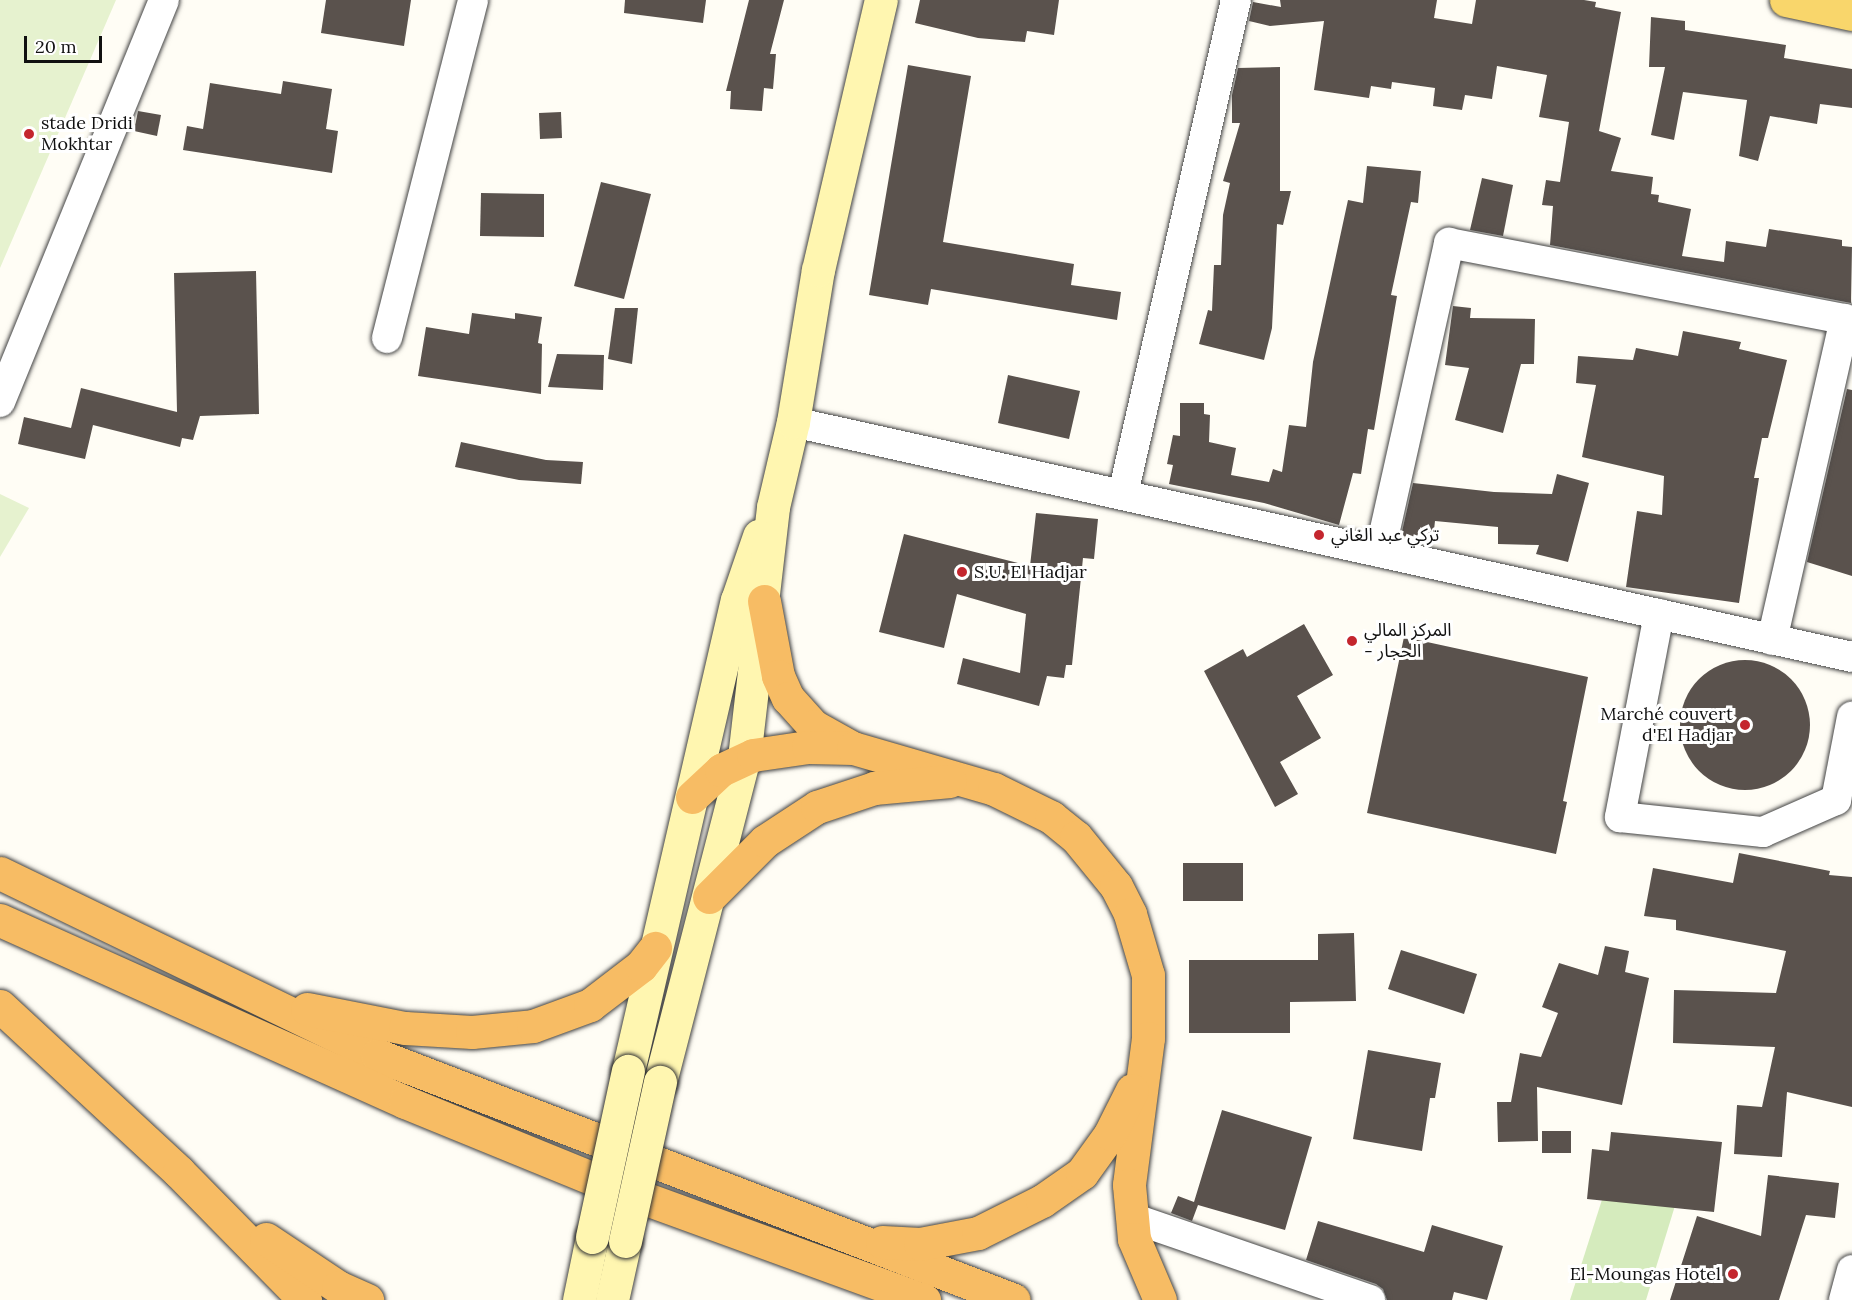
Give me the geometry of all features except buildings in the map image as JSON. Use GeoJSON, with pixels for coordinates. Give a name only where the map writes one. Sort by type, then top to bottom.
{"type":"FeatureCollection","features":[{"type":"Feature","properties":{"kind":"highway"},"geometry":{"type":"LineString","coordinates":[[764,601],[778,676],[788,698],[813,726],[853,748],[994,789],[1051,817],[1076,837],[1116,886],[1130,914],[1148,975],[1149,1017],[1130,1185],[1138,1255],[1160,1300]]}},
{"type":"Feature","properties":{"kind":"highway"},"geometry":{"type":"LineString","coordinates":[[692,797],[721,770],[744,758],[808,747],[853,748]]}},
{"type":"Feature","properties":{"kind":"highway"},"geometry":{"type":"LineString","coordinates":[[709,897],[765,841],[817,807],[874,789],[964,780]]}},
{"type":"Feature","properties":{"kind":"highway"},"geometry":{"type":"LineString","coordinates":[[0,873],[377,1054],[1014,1300]]}},
{"type":"Feature","properties":{"kind":"highway"},"geometry":{"type":"LineString","coordinates":[[0,920],[405,1102],[616,1188],[924,1300]]}},
{"type":"Feature","properties":{"kind":"highway"},"geometry":{"type":"LineString","coordinates":[[267,1003],[405,1028],[472,1032],[533,1026],[591,1005],[641,966],[655,948]]}},
{"type":"Feature","properties":{"kind":"highway"},"geometry":{"type":"LineString","coordinates":[[0,1006],[179,1172],[305,1300]]}},
{"type":"Feature","properties":{"kind":"highway"},"geometry":{"type":"LineString","coordinates":[[857,1240],[920,1244],[978,1233],[1042,1201],[1082,1173],[1110,1134],[1142,1070]]}},
{"type":"Feature","properties":{"kind":"highway"},"geometry":{"type":"LineString","coordinates":[[179,1172],[304,1267],[368,1300]]}},
{"type":"Feature","properties":{"kind":"main road"},"geometry":{"type":"LineString","coordinates":[[612,1300],[660,1082],[744,758],[764,601],[773,507],[793,422],[818,270],[881,0]]}},
{"type":"Feature","properties":{"kind":"main road"},"geometry":{"type":"LineString","coordinates":[[1786,0],[1852,14]]}},
{"type":"Feature","properties":{"kind":"main road"},"geometry":{"type":"LineString","coordinates":[[579,1300],[655,948],[737,600],[773,507]]}},
{"type":"Feature","properties":{"kind":"street"},"geometry":{"type":"LineString","coordinates":[[0,402],[164,0]]}},
{"type":"Feature","properties":{"kind":"street"},"geometry":{"type":"LineString","coordinates":[[387,338],[473,0]]}},
{"type":"Feature","properties":{"kind":"street"},"geometry":{"type":"LineString","coordinates":[[1124,494],[1236,0]]}},
{"type":"Feature","properties":{"kind":"street"},"geometry":{"type":"LineString","coordinates":[[1380,552],[1449,243],[1845,319],[1772,639]]}},
{"type":"Feature","properties":{"kind":"street"},"geometry":{"type":"LineString","coordinates":[[793,422],[1852,657]]}},
{"type":"Feature","properties":{"kind":"street"},"geometry":{"type":"LineString","coordinates":[[1659,614],[1620,817],[1763,832],[1836,800],[1852,717]]}},
{"type":"Feature","properties":{"kind":"street"},"geometry":{"type":"LineString","coordinates":[[1132,1218],[1370,1300]]}},
{"type":"Feature","properties":{"kind":"street"},"geometry":{"type":"LineString","coordinates":[[1844,1300],[1852,1270]]}},
{"type":"Feature","properties":{"kind":"green space","name":"stade Dridi Mokhtar"},"geometry":{"type":"Polygon","coordinates":[[[0,0],[116,0],[0,268],[0,0]]]}},
{"type":"Feature","properties":{"kind":"green space"},"geometry":{"type":"Polygon","coordinates":[[[0,494],[29,508],[0,557],[0,494]]]}},
{"type":"Feature","properties":{"kind":"green space"},"geometry":{"type":"Polygon","coordinates":[[[1614,1162],[1682,1183],[1646,1300],[1570,1300],[1614,1162]]]}},
{"type":"Feature","properties":{"kind":"place","name":"stade Dridi Mokhtar"},"geometry":{"type":"Point","coordinates":[29,134]}},
{"type":"Feature","properties":{"kind":"place","name":"تركي عبد الغاني"},"geometry":{"type":"Point","coordinates":[1319,535]}},
{"type":"Feature","properties":{"kind":"place","name":"S.U. El Hadjar"},"geometry":{"type":"Point","coordinates":[962,572]}},
{"type":"Feature","properties":{"kind":"place","name":"المركز المالي - الحجار"},"geometry":{"type":"Point","coordinates":[1352,641]}},
{"type":"Feature","properties":{"kind":"place","name":"Marché couvert d'El Hadjar"},"geometry":{"type":"Point","coordinates":[1745,725]}},
{"type":"Feature","properties":{"kind":"place","name":"El-Moungas Hotel"},"geometry":{"type":"Point","coordinates":[1733,1274]}}]}
